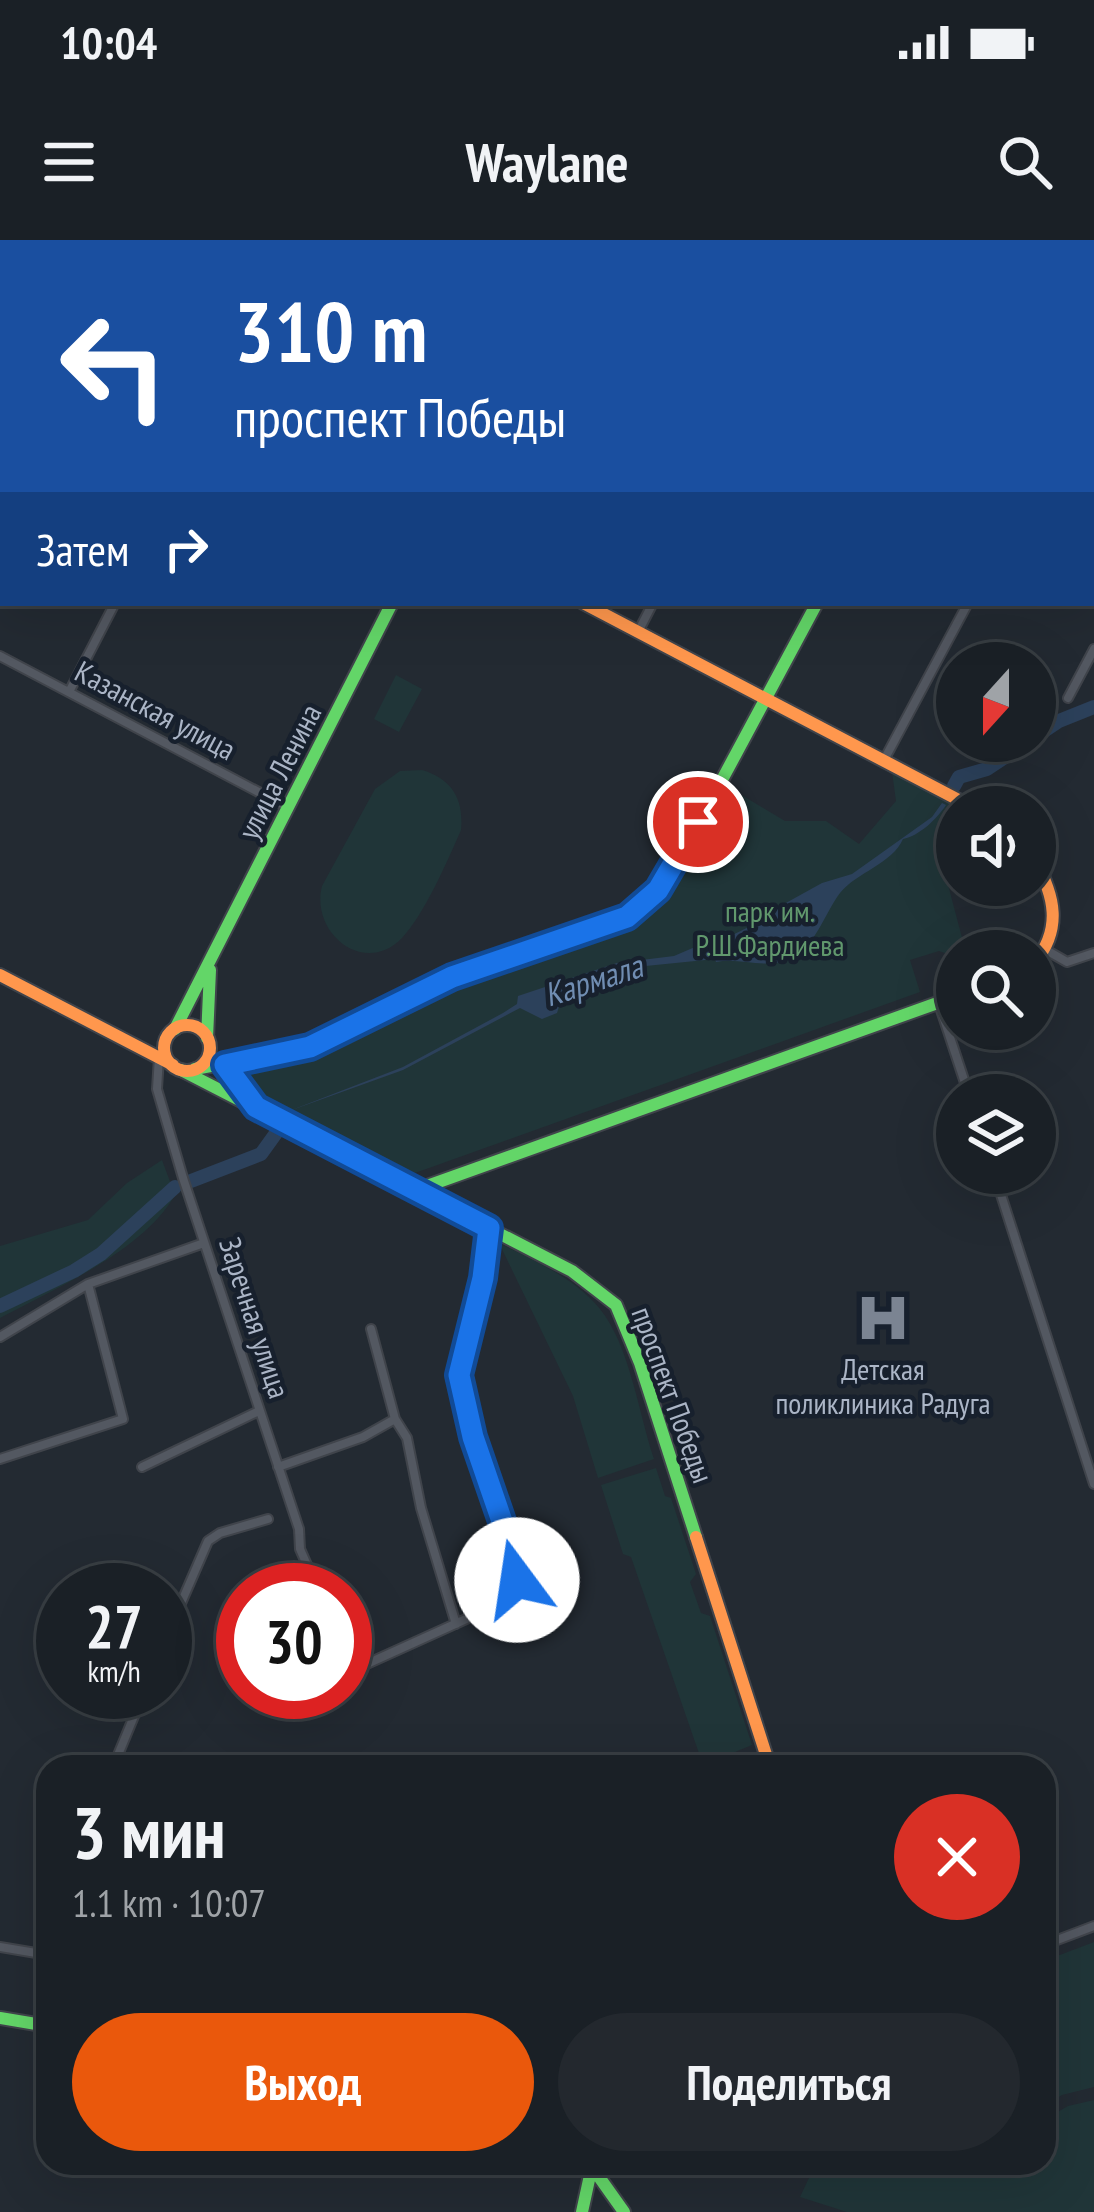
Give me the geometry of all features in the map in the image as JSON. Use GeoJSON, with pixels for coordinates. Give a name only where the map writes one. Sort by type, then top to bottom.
{"type":"FeatureCollection","features":[{"type":"Feature","properties":{"kind":"main road","name":"улица Ленина"},"geometry":{"type":"LineString","coordinates":[[175,1029],[390,606]]}},
{"type":"Feature","properties":{"kind":"main road"},"geometry":{"type":"LineString","coordinates":[[589,606],[936,787]]}},
{"type":"Feature","properties":{"kind":"main road"},"geometry":{"type":"LineString","coordinates":[[0,975],[144,1049],[162,1051],[183,1068],[225,1065],[310,1047],[452,977],[633,914],[662,885],[815,606]]}},
{"type":"Feature","properties":{"kind":"main road"},"geometry":{"type":"LineString","coordinates":[[183,1068],[206,1060],[210,963]]}},
{"type":"Feature","properties":{"kind":"main road"},"geometry":{"type":"LineString","coordinates":[[422,1192],[536,1145],[936,1003]]}},
{"type":"Feature","properties":{"kind":"main road"},"geometry":{"type":"LineString","coordinates":[[162,1051],[175,1029],[193,1026],[256,1107]]}},
{"type":"Feature","properties":{"kind":"main road","name":"проспект Победы"},"geometry":{"type":"LineString","coordinates":[[183,1068],[590,1282],[621,1313],[766,1755]]}},
{"type":"Feature","properties":{"kind":"main road"},"geometry":{"type":"LineString","coordinates":[[0,2018],[36,2024]]}},
{"type":"Feature","properties":{"kind":"main road"},"geometry":{"type":"LineString","coordinates":[[582,2212],[591,2175]]}},
{"type":"Feature","properties":{"kind":"main road"},"geometry":{"type":"LineString","coordinates":[[600,2175],[624,2212]]}},
{"type":"Feature","properties":{"kind":"street"},"geometry":{"type":"LineString","coordinates":[[69,692],[113,606]]}},
{"type":"Feature","properties":{"kind":"street"},"geometry":{"type":"LineString","coordinates":[[638,632],[651,606]]}},
{"type":"Feature","properties":{"kind":"street"},"geometry":{"type":"LineString","coordinates":[[884,760],[966,606]]}},
{"type":"Feature","properties":{"kind":"street"},"geometry":{"type":"LineString","coordinates":[[1068,698],[1094,649]]}},
{"type":"Feature","properties":{"kind":"street","name":"Казанская улица"},"geometry":{"type":"LineString","coordinates":[[0,656],[289,807]]}},
{"type":"Feature","properties":{"kind":"street"},"geometry":{"type":"LineString","coordinates":[[1056,956],[1067,962],[1094,953]]}},
{"type":"Feature","properties":{"kind":"street","name":"Заречная улица"},"geometry":{"type":"LineString","coordinates":[[162,1051],[157,1089],[299,1529],[306,1563]]}},
{"type":"Feature","properties":{"kind":"street"},"geometry":{"type":"LineString","coordinates":[[1001,1194],[1094,1484]]}},
{"type":"Feature","properties":{"kind":"street"},"geometry":{"type":"LineString","coordinates":[[372,1662],[486,1610],[510,1595],[517,1577],[473,1437],[459,1375],[483,1278],[489,1228]]}},
{"type":"Feature","properties":{"kind":"street"},"geometry":{"type":"LineString","coordinates":[[0,1336],[88,1284],[204,1243]]}},
{"type":"Feature","properties":{"kind":"street"},"geometry":{"type":"LineString","coordinates":[[0,1469],[3,1458],[123,1420],[88,1284]]}},
{"type":"Feature","properties":{"kind":"street"},"geometry":{"type":"LineString","coordinates":[[371,1329],[395,1418],[407,1438],[421,1508],[456,1624]]}},
{"type":"Feature","properties":{"kind":"street"},"geometry":{"type":"LineString","coordinates":[[142,1467],[259,1411]]}},
{"type":"Feature","properties":{"kind":"street"},"geometry":{"type":"LineString","coordinates":[[278,1467],[363,1437],[395,1418]]}},
{"type":"Feature","properties":{"kind":"street"},"geometry":{"type":"LineString","coordinates":[[192,1578],[208,1541],[268,1519]]}},
{"type":"Feature","properties":{"kind":"street"},"geometry":{"type":"LineString","coordinates":[[117,1755],[132,1719]]}},
{"type":"Feature","properties":{"kind":"street"},"geometry":{"type":"LineString","coordinates":[[1056,1940],[1094,1926]]}},
{"type":"Feature","properties":{"kind":"street"},"geometry":{"type":"LineString","coordinates":[[0,1947],[36,1953]]}},
{"type":"Feature","properties":{"kind":"green space"},"geometry":{"type":"Polygon","coordinates":[[[396,675],[422,689],[399,732],[374,719],[396,675]]]}},
{"type":"Feature","properties":{"kind":"green space"},"geometry":{"type":"Polygon","coordinates":[[[422,770],[454,792],[461,830],[427,902],[402,938],[387,949],[357,951],[343,944],[324,919],[322,886],[375,789],[400,771],[422,770]]]}},
{"type":"Feature","properties":{"kind":"green space","name":"парк им. Р.Ш.Фардиева"},"geometry":{"type":"Polygon","coordinates":[[[892,772],[936,796],[936,906],[954,906],[960,930],[936,930],[936,952],[910,960],[920,992],[415,1173],[266,1100],[249,1083],[247,1075],[252,1071],[312,1059],[456,984],[612,932],[646,913],[671,884],[720,782],[785,821],[826,821],[859,844],[896,801],[892,772]]]}},
{"type":"Feature","properties":{"kind":"green space"},"geometry":{"type":"Polygon","coordinates":[[[162,1160],[175,1195],[142,1234],[72,1281],[0,1318],[0,1246],[88,1220],[127,1183],[162,1160]]]}},
{"type":"Feature","properties":{"kind":"green space"},"geometry":{"type":"Polygon","coordinates":[[[499,1243],[566,1279],[600,1309],[626,1361],[654,1459],[598,1478],[573,1396],[499,1243]]]}},
{"type":"Feature","properties":{"kind":"green space"},"geometry":{"type":"Polygon","coordinates":[[[656,1468],[696,1574],[690,1582],[701,1613],[710,1616],[752,1745],[728,1755],[700,1755],[601,1485],[656,1468]]]}},
{"type":"Feature","properties":{"kind":"green space"},"geometry":{"type":"Polygon","coordinates":[[[499,1473],[535,1568],[530,1577],[519,1575],[489,1477],[499,1473]]]}},
{"type":"Feature","properties":{"kind":"green space"},"geometry":{"type":"Polygon","coordinates":[[[1094,1942],[1094,2087],[1056,2099],[1056,1956],[1094,1942]]]}},
{"type":"Feature","properties":{"kind":"green space"},"geometry":{"type":"Polygon","coordinates":[[[1094,2100],[1094,2212],[847,2212],[800,2197],[810,2175],[1056,2175],[1056,2113],[1094,2100]]]}},
{"type":"Feature","properties":{"kind":"water"},"geometry":{"type":"Polygon","coordinates":[[[936,811],[927,826],[903,839],[891,855],[840,893],[813,939],[790,959],[762,963],[715,959],[616,969],[564,991],[557,1013],[542,1019],[520,1008],[403,1070],[289,1111],[403,1067],[503,1013],[517,1004],[518,996],[617,963],[674,956],[714,944],[761,921],[765,906],[775,909],[822,883],[852,874],[936,811]]]}},
{"type":"Feature","properties":{"kind":"waterway","name":"Кармала"},"geometry":{"type":"LineString","coordinates":[[1056,723],[1094,707]]}},
{"type":"Feature","properties":{"kind":"waterway","name":"Кармала"},"geometry":{"type":"LineString","coordinates":[[954,786],[959,777],[998,762]]}},
{"type":"Feature","properties":{"kind":"waterway","name":"Кармала"},"geometry":{"type":"LineString","coordinates":[[191,1181],[261,1154],[279,1129]]}},
{"type":"Feature","properties":{"kind":"waterway","name":"Кармала"},"geometry":{"type":"LineString","coordinates":[[0,1306],[101,1254],[175,1187]]}},
{"type":"Feature","properties":{"kind":"traffic: fast"},"geometry":{"type":"LineString","coordinates":[[175,1029],[390,606]]}},
{"type":"Feature","properties":{"kind":"traffic: fast"},"geometry":{"type":"LineString","coordinates":[[195,1069],[311,1047],[452,977],[594,931],[645,905],[662,885],[716,791],[815,606]]}},
{"type":"Feature","properties":{"kind":"traffic: fast"},"geometry":{"type":"LineString","coordinates":[[207,1038],[210,970]]}},
{"type":"Feature","properties":{"kind":"traffic: fast"},"geometry":{"type":"LineString","coordinates":[[422,1193],[430,1185],[936,1004]]}},
{"type":"Feature","properties":{"kind":"traffic: fast"},"geometry":{"type":"LineString","coordinates":[[221,1060],[251,1101]]}},
{"type":"Feature","properties":{"kind":"traffic: fast"},"geometry":{"type":"LineString","coordinates":[[181,1070],[572,1271],[616,1305],[640,1363],[696,1537]]}},
{"type":"Feature","properties":{"kind":"traffic: fast"},"geometry":{"type":"LineString","coordinates":[[0,2018],[36,2024]]}},
{"type":"Feature","properties":{"kind":"traffic: fast"},"geometry":{"type":"LineString","coordinates":[[582,2212],[590,2175]]}},
{"type":"Feature","properties":{"kind":"traffic: fast"},"geometry":{"type":"LineString","coordinates":[[598,2175],[624,2212]]}},
{"type":"Feature","properties":{"kind":"traffic: slow"},"geometry":{"type":"LineString","coordinates":[[589,606],[936,788]]}},
{"type":"Feature","properties":{"kind":"traffic: slow"},"geometry":{"type":"LineString","coordinates":[[1051,930],[1052,906]]}},
{"type":"Feature","properties":{"kind":"traffic: slow"},"geometry":{"type":"LineString","coordinates":[[0,975],[173,1065]]}},
{"type":"Feature","properties":{"kind":"traffic: slow"},"geometry":{"type":"LineString","coordinates":[[187,1025],[203,1032],[210,1048],[203,1064],[187,1071],[171,1064],[164,1048],[171,1032],[187,1025]]}},
{"type":"Feature","properties":{"kind":"traffic: slow"},"geometry":{"type":"LineString","coordinates":[[696,1537],[766,1755]]}},
{"type":"Feature","properties":{"kind":"place","name":"Детская поликлиника Радуга"},"geometry":{"type":"Point","coordinates":[883,1318]}},
{"type":"Feature","properties":{"kind":"route"},"geometry":{"type":"LineString","coordinates":[[517,1580],[515,1559],[473,1437],[459,1375],[483,1278],[489,1228],[256,1107],[225,1065],[310,1047],[452,977],[627,917],[658,890],[698,822]]}}]}
